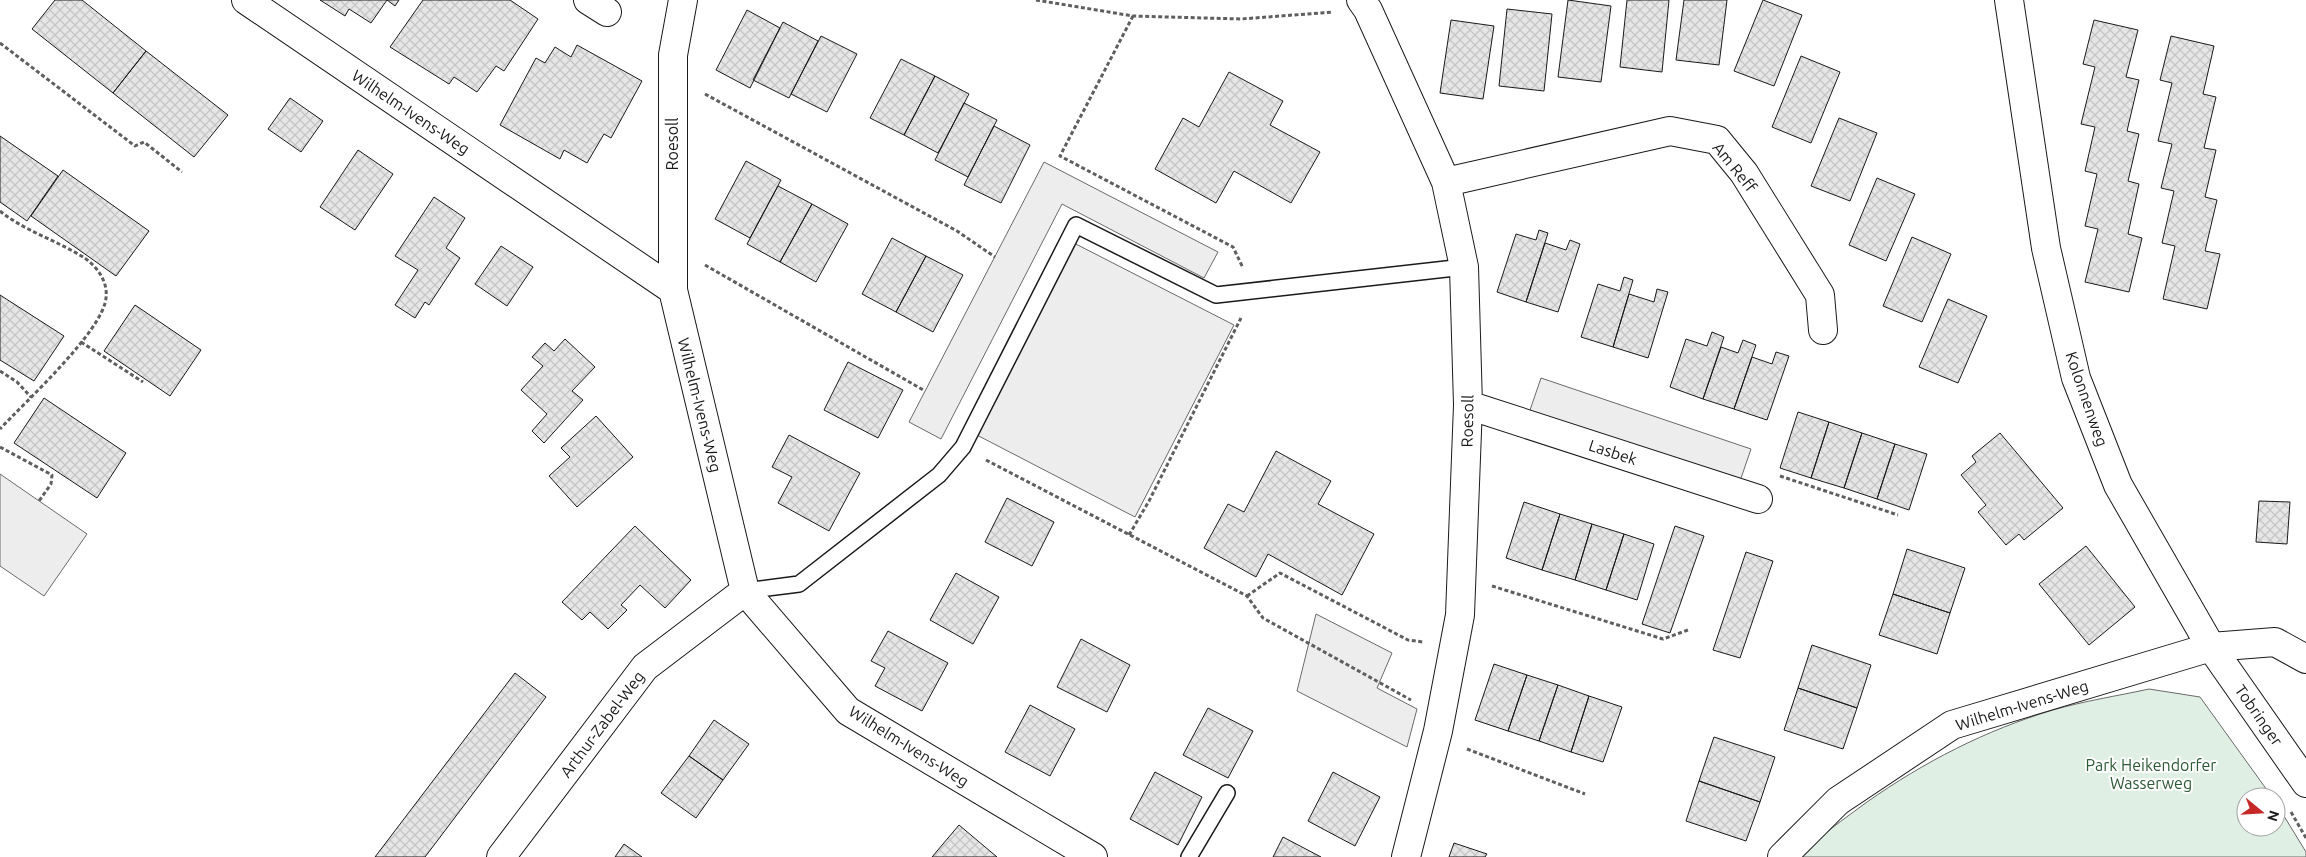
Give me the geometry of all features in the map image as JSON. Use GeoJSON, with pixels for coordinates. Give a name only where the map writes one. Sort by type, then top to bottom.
{"type":"FeatureCollection","features":[{"type":"Feature","properties":{"kind":"street","name":"Wilhelm-Ivens-Weg"},"geometry":{"type":"LineString","coordinates":[[246,0],[673,290],[745,591],[848,711],[1093,857]]}},
{"type":"Feature","properties":{"kind":"street","name":"Roesoll"},"geometry":{"type":"LineString","coordinates":[[673,290],[672,55],[683,0]]}},
{"type":"Feature","properties":{"kind":"street","name":"Kolonnenweg"},"geometry":{"type":"LineString","coordinates":[[2009,0],[2046,248],[2076,378],[2118,485],[2211,647]]}},
{"type":"Feature","properties":{"kind":"street","name":"Roesoll"},"geometry":{"type":"LineString","coordinates":[[1364,5],[1446,182],[1464,268],[1468,405],[1460,615],[1438,727],[1406,857]]}},
{"type":"Feature","properties":{"kind":"street","name":"Am Reff"},"geometry":{"type":"LineString","coordinates":[[1446,182],[1670,130],[1717,140],[1744,173],[1820,295],[1823,330]]}},
{"type":"Feature","properties":{"kind":"street","name":"Lasbek"},"geometry":{"type":"LineString","coordinates":[[1468,405],[1758,499]]}},
{"type":"Feature","properties":{"kind":"street","name":"Arthur-Zabel-Weg"},"geometry":{"type":"LineString","coordinates":[[501,857],[645,666],[745,591]]}},
{"type":"Feature","properties":{"kind":"street"},"geometry":{"type":"LineString","coordinates":[[2211,647],[2275,642],[2306,659]]}},
{"type":"Feature","properties":{"kind":"street","name":"Wilhelm-Ivens-Weg"},"geometry":{"type":"LineString","coordinates":[[1782,857],[1838,801],[1952,726],[2211,647]]}},
{"type":"Feature","properties":{"kind":"street","name":"Tobringer"},"geometry":{"type":"LineString","coordinates":[[2211,647],[2306,783]]}},
{"type":"Feature","properties":{"kind":"lane"},"geometry":{"type":"LineString","coordinates":[[745,591],[799,584],[939,475],[963,447],[1076,225],[1216,295],[1464,268]]}},
{"type":"Feature","properties":{"kind":"lane"},"geometry":{"type":"LineString","coordinates":[[1189,857],[1227,793]]}},
{"type":"Feature","properties":{"kind":"path"},"geometry":{"type":"LineString","coordinates":[[1036,0],[1133,16],[1241,18],[1364,5]]}},
{"type":"Feature","properties":{"kind":"path"},"geometry":{"type":"LineString","coordinates":[[0,43],[135,146],[144,142],[182,172]]}},
{"type":"Feature","properties":{"kind":"path"},"geometry":{"type":"LineString","coordinates":[[672,75],[940,222],[995,256]]}},
{"type":"Feature","properties":{"kind":"path"},"geometry":{"type":"LineString","coordinates":[[0,211],[12,221],[88,260],[104,279],[106,298],[93,328],[0,430]]}},
{"type":"Feature","properties":{"kind":"path"},"geometry":{"type":"LineString","coordinates":[[672,246],[925,391]]}},
{"type":"Feature","properties":{"kind":"path"},"geometry":{"type":"LineString","coordinates":[[81,342],[143,382]]}},
{"type":"Feature","properties":{"kind":"path"},"geometry":{"type":"LineString","coordinates":[[0,371],[17,382],[30,396]]}},
{"type":"Feature","properties":{"kind":"path"},"geometry":{"type":"LineString","coordinates":[[0,448],[52,475],[52,484],[39,501]]}},
{"type":"Feature","properties":{"kind":"path"},"geometry":{"type":"LineString","coordinates":[[1008,472],[1247,596],[1263,618],[1438,727],[1585,794]]}},
{"type":"Feature","properties":{"kind":"path"},"geometry":{"type":"LineString","coordinates":[[1758,499],[1774,474],[1898,515]]}},
{"type":"Feature","properties":{"kind":"path"},"geometry":{"type":"LineString","coordinates":[[1129,535],[1149,501]]}},
{"type":"Feature","properties":{"kind":"path"},"geometry":{"type":"LineString","coordinates":[[1247,596],[1280,573],[1408,640],[1454,646]]}},
{"type":"Feature","properties":{"kind":"path"},"geometry":{"type":"LineString","coordinates":[[1462,577],[1663,638],[1688,630]]}},
{"type":"Feature","properties":{"kind":"green space","name":"Park Heikendorfer Wasserweg"},"geometry":{"type":"Polygon","coordinates":[[[2149,689],[2200,697],[2265,787],[2236,787],[2236,837],[2286,837],[2286,819],[2306,852],[2306,857],[1800,857],[1824,835],[1867,802],[1956,748],[2028,718],[2089,701],[2149,689]]]}},
{"type":"Feature","properties":{"kind":"shaded area"},"geometry":{"type":"Polygon","coordinates":[[[1044,162],[1218,252],[1204,278],[1062,204],[941,439],[909,422],[1044,162]]]}},
{"type":"Feature","properties":{"kind":"shaded area"},"geometry":{"type":"Polygon","coordinates":[[[1068,240],[1234,325],[1135,517],[971,432],[1068,240]]]}},
{"type":"Feature","properties":{"kind":"shaded area"},"geometry":{"type":"Polygon","coordinates":[[[1541,378],[1751,449],[1739,484],[1529,413],[1541,378]]]}},
{"type":"Feature","properties":{"kind":"shaded area"},"geometry":{"type":"Polygon","coordinates":[[[0,474],[87,534],[44,596],[0,566],[0,474]]]}},
{"type":"Feature","properties":{"kind":"shaded area"},"geometry":{"type":"Polygon","coordinates":[[[1316,614],[1392,653],[1377,688],[1417,709],[1407,747],[1297,691],[1316,614]]]}},
{"type":"Feature","properties":{"kind":"building"},"geometry":{"type":"Polygon","coordinates":[[[55,0],[82,0],[146,51],[113,93],[32,29],[55,0]]]}},
{"type":"Feature","properties":{"kind":"building"},"geometry":{"type":"Polygon","coordinates":[[[320,0],[387,0],[371,23],[349,9],[345,16],[320,0]]]}},
{"type":"Feature","properties":{"kind":"building"},"geometry":{"type":"Polygon","coordinates":[[[387,0],[399,0],[395,6],[387,0]]]}},
{"type":"Feature","properties":{"kind":"building"},"geometry":{"type":"Polygon","coordinates":[[[423,0],[510,0],[538,19],[504,71],[496,66],[477,92],[454,77],[449,84],[390,47],[423,0]]]}},
{"type":"Feature","properties":{"kind":"building"},"geometry":{"type":"Polygon","coordinates":[[[1568,0],[1611,6],[1601,82],[1558,77],[1568,0]]]}},
{"type":"Feature","properties":{"kind":"building"},"geometry":{"type":"Polygon","coordinates":[[[1627,0],[1669,0],[1662,72],[1620,67],[1627,0]]]}},
{"type":"Feature","properties":{"kind":"building"},"geometry":{"type":"Polygon","coordinates":[[[1684,0],[1727,0],[1719,65],[1676,60],[1684,0]]]}},
{"type":"Feature","properties":{"kind":"building"},"geometry":{"type":"Polygon","coordinates":[[[1763,0],[1802,15],[1774,86],[1734,71],[1763,0]]]}},
{"type":"Feature","properties":{"kind":"building"},"geometry":{"type":"Polygon","coordinates":[[[1507,9],[1552,14],[1544,91],[1499,86],[1507,9]]]}},
{"type":"Feature","properties":{"kind":"building"},"geometry":{"type":"Polygon","coordinates":[[[747,10],[780,28],[750,88],[716,70],[747,10]]]}},
{"type":"Feature","properties":{"kind":"building"},"geometry":{"type":"Polygon","coordinates":[[[1451,20],[1494,26],[1483,99],[1440,93],[1451,20]]]}},
{"type":"Feature","properties":{"kind":"building"},"geometry":{"type":"Polygon","coordinates":[[[2094,20],[2138,30],[2126,77],[2139,80],[2127,131],[2139,134],[2128,181],[2139,184],[2128,234],[2142,238],[2129,292],[2085,282],[2098,229],[2085,226],[2097,174],[2085,171],[2095,127],[2081,124],[2095,67],[2083,64],[2094,20]]]}},
{"type":"Feature","properties":{"kind":"building"},"geometry":{"type":"Polygon","coordinates":[[[783,22],[818,41],[789,98],[753,80],[783,22]]]}},
{"type":"Feature","properties":{"kind":"building"},"geometry":{"type":"Polygon","coordinates":[[[821,36],[857,54],[827,112],[791,94],[821,36]]]}},
{"type":"Feature","properties":{"kind":"building"},"geometry":{"type":"Polygon","coordinates":[[[2171,36],[2214,46],[2203,94],[2216,97],[2204,148],[2216,150],[2205,197],[2217,200],[2205,251],[2220,254],[2207,309],[2163,299],[2175,246],[2162,243],[2174,191],[2161,188],[2172,144],[2158,141],[2172,83],[2160,80],[2171,36]]]}},
{"type":"Feature","properties":{"kind":"building"},"geometry":{"type":"Polygon","coordinates":[[[577,45],[642,81],[611,138],[604,134],[587,163],[564,150],[560,159],[500,125],[536,58],[545,63],[555,47],[571,57],[577,45]]]}},
{"type":"Feature","properties":{"kind":"building"},"geometry":{"type":"Polygon","coordinates":[[[146,51],[228,115],[194,157],[113,93],[146,51]]]}},
{"type":"Feature","properties":{"kind":"building"},"geometry":{"type":"Polygon","coordinates":[[[1801,56],[1840,72],[1811,143],[1772,127],[1801,56]]]}},
{"type":"Feature","properties":{"kind":"building"},"geometry":{"type":"Polygon","coordinates":[[[901,59],[935,76],[904,135],[870,118],[901,59]]]}},
{"type":"Feature","properties":{"kind":"building"},"geometry":{"type":"Polygon","coordinates":[[[1229,72],[1283,101],[1270,125],[1320,152],[1291,203],[1234,171],[1216,203],[1155,169],[1183,118],[1199,127],[1229,72]]]}},
{"type":"Feature","properties":{"kind":"building"},"geometry":{"type":"Polygon","coordinates":[[[935,76],[969,94],[938,153],[904,135],[935,76]]]}},
{"type":"Feature","properties":{"kind":"building"},"geometry":{"type":"Polygon","coordinates":[[[290,98],[323,121],[301,152],[268,129],[290,98]]]}},
{"type":"Feature","properties":{"kind":"building"},"geometry":{"type":"Polygon","coordinates":[[[964,103],[997,120],[968,177],[935,160],[964,103]]]}},
{"type":"Feature","properties":{"kind":"building"},"geometry":{"type":"Polygon","coordinates":[[[1839,118],[1877,133],[1850,201],[1811,186],[1839,118]]]}},
{"type":"Feature","properties":{"kind":"building"},"geometry":{"type":"Polygon","coordinates":[[[994,126],[1030,145],[1001,203],[964,185],[994,126]]]}},
{"type":"Feature","properties":{"kind":"building"},"geometry":{"type":"Polygon","coordinates":[[[0,136],[58,176],[27,221],[0,202],[0,136]]]}},
{"type":"Feature","properties":{"kind":"building"},"geometry":{"type":"Polygon","coordinates":[[[358,150],[393,174],[355,230],[320,207],[358,150]]]}},
{"type":"Feature","properties":{"kind":"building"},"geometry":{"type":"Polygon","coordinates":[[[746,161],[781,180],[750,238],[715,219],[746,161]]]}},
{"type":"Feature","properties":{"kind":"building"},"geometry":{"type":"Polygon","coordinates":[[[63,170],[149,231],[116,276],[31,216],[63,170]]]}},
{"type":"Feature","properties":{"kind":"building"},"geometry":{"type":"Polygon","coordinates":[[[1877,178],[1915,194],[1886,261],[1849,245],[1877,178]]]}},
{"type":"Feature","properties":{"kind":"building"},"geometry":{"type":"Polygon","coordinates":[[[778,186],[812,204],[780,262],[747,244],[778,186]]]}},
{"type":"Feature","properties":{"kind":"building"},"geometry":{"type":"Polygon","coordinates":[[[434,197],[465,218],[446,248],[460,258],[429,305],[425,302],[415,318],[395,305],[418,270],[395,256],[434,197]]]}},
{"type":"Feature","properties":{"kind":"building"},"geometry":{"type":"Polygon","coordinates":[[[812,204],[848,224],[816,282],[780,262],[812,204]]]}},
{"type":"Feature","properties":{"kind":"building"},"geometry":{"type":"Polygon","coordinates":[[[1539,230],[1548,233],[1526,302],[1497,292],[1516,234],[1536,240],[1539,230]]]}},
{"type":"Feature","properties":{"kind":"building"},"geometry":{"type":"Polygon","coordinates":[[[1912,237],[1951,254],[1922,322],[1883,306],[1912,237]]]}},
{"type":"Feature","properties":{"kind":"building"},"geometry":{"type":"Polygon","coordinates":[[[892,238],[926,256],[896,312],[862,294],[892,238]]]}},
{"type":"Feature","properties":{"kind":"building"},"geometry":{"type":"Polygon","coordinates":[[[1570,240],[1580,244],[1558,312],[1526,302],[1545,243],[1566,250],[1570,240]]]}},
{"type":"Feature","properties":{"kind":"building"},"geometry":{"type":"Polygon","coordinates":[[[501,246],[533,267],[507,306],[475,284],[501,246]]]}},
{"type":"Feature","properties":{"kind":"building"},"geometry":{"type":"Polygon","coordinates":[[[926,256],[963,275],[933,332],[896,312],[926,256]]]}},
{"type":"Feature","properties":{"kind":"building"},"geometry":{"type":"Polygon","coordinates":[[[1624,277],[1633,280],[1613,347],[1581,337],[1598,284],[1620,291],[1624,277]]]}},
{"type":"Feature","properties":{"kind":"building"},"geometry":{"type":"Polygon","coordinates":[[[1657,289],[1668,292],[1648,358],[1613,347],[1629,294],[1654,302],[1657,289]]]}},
{"type":"Feature","properties":{"kind":"building"},"geometry":{"type":"Polygon","coordinates":[[[0,295],[64,336],[34,381],[0,360],[0,295]]]}},
{"type":"Feature","properties":{"kind":"building"},"geometry":{"type":"Polygon","coordinates":[[[1948,299],[1987,316],[1958,383],[1919,367],[1948,299]]]}},
{"type":"Feature","properties":{"kind":"building"},"geometry":{"type":"Polygon","coordinates":[[[135,305],[201,350],[170,396],[104,351],[135,305]]]}},
{"type":"Feature","properties":{"kind":"building"},"geometry":{"type":"Polygon","coordinates":[[[1712,332],[1724,337],[1703,399],[1670,387],[1686,339],[1707,346],[1712,332]]]}},
{"type":"Feature","properties":{"kind":"building"},"geometry":{"type":"Polygon","coordinates":[[[565,339],[595,367],[572,391],[583,400],[544,443],[532,431],[547,414],[521,390],[543,366],[532,357],[545,343],[554,351],[565,339]]]}},
{"type":"Feature","properties":{"kind":"building"},"geometry":{"type":"Polygon","coordinates":[[[1743,340],[1756,345],[1734,409],[1703,399],[1721,347],[1738,353],[1743,340]]]}},
{"type":"Feature","properties":{"kind":"building"},"geometry":{"type":"Polygon","coordinates":[[[1776,352],[1789,356],[1767,420],[1734,409],[1752,357],[1772,364],[1776,352]]]}},
{"type":"Feature","properties":{"kind":"building"},"geometry":{"type":"Polygon","coordinates":[[[848,362],[903,390],[878,438],[824,410],[848,362]]]}},
{"type":"Feature","properties":{"kind":"building"},"geometry":{"type":"Polygon","coordinates":[[[44,398],[126,453],[97,498],[14,443],[44,398]]]}},
{"type":"Feature","properties":{"kind":"building"},"geometry":{"type":"Polygon","coordinates":[[[1798,412],[1829,422],[1811,478],[1780,468],[1798,412]]]}},
{"type":"Feature","properties":{"kind":"building"},"geometry":{"type":"Polygon","coordinates":[[[596,416],[633,457],[577,507],[549,476],[570,457],[561,448],[596,416]]]}},
{"type":"Feature","properties":{"kind":"building"},"geometry":{"type":"Polygon","coordinates":[[[1829,422],[1862,433],[1844,488],[1811,478],[1829,422]]]}},
{"type":"Feature","properties":{"kind":"building"},"geometry":{"type":"Polygon","coordinates":[[[1862,433],[1895,444],[1877,499],[1844,488],[1862,433]]]}},
{"type":"Feature","properties":{"kind":"building"},"geometry":{"type":"Polygon","coordinates":[[[2000,433],[2063,508],[2024,540],[2019,534],[2006,545],[1978,512],[1986,505],[1961,475],[1976,462],[1972,456],[2000,433]]]}},
{"type":"Feature","properties":{"kind":"building"},"geometry":{"type":"Polygon","coordinates":[[[789,435],[860,473],[829,531],[778,503],[792,477],[772,467],[789,435]]]}},
{"type":"Feature","properties":{"kind":"building"},"geometry":{"type":"Polygon","coordinates":[[[1895,444],[1927,454],[1909,510],[1877,499],[1895,444]]]}},
{"type":"Feature","properties":{"kind":"building"},"geometry":{"type":"Polygon","coordinates":[[[1276,451],[1331,481],[1318,504],[1374,534],[1342,595],[1268,554],[1256,577],[1204,548],[1228,504],[1244,512],[1276,451]]]}},
{"type":"Feature","properties":{"kind":"building"},"geometry":{"type":"Polygon","coordinates":[[[1007,498],[1054,522],[1032,566],[985,542],[1007,498]]]}},
{"type":"Feature","properties":{"kind":"building"},"geometry":{"type":"Polygon","coordinates":[[[2259,501],[2290,502],[2287,544],[2256,542],[2259,501]]]}},
{"type":"Feature","properties":{"kind":"building"},"geometry":{"type":"Polygon","coordinates":[[[1524,502],[1560,514],[1542,570],[1506,558],[1524,502]]]}},
{"type":"Feature","properties":{"kind":"building"},"geometry":{"type":"Polygon","coordinates":[[[1560,514],[1592,524],[1575,580],[1542,570],[1560,514]]]}},
{"type":"Feature","properties":{"kind":"building"},"geometry":{"type":"Polygon","coordinates":[[[1592,524],[1624,534],[1606,590],[1575,580],[1592,524]]]}},
{"type":"Feature","properties":{"kind":"building"},"geometry":{"type":"Polygon","coordinates":[[[635,526],[691,580],[665,608],[640,585],[621,605],[627,610],[608,629],[590,612],[582,620],[562,602],[635,526]]]}},
{"type":"Feature","properties":{"kind":"building"},"geometry":{"type":"Polygon","coordinates":[[[1675,526],[1704,536],[1670,633],[1642,624],[1675,526]]]}},
{"type":"Feature","properties":{"kind":"building"},"geometry":{"type":"Polygon","coordinates":[[[1624,534],[1654,544],[1637,600],[1606,590],[1624,534]]]}},
{"type":"Feature","properties":{"kind":"building"},"geometry":{"type":"Polygon","coordinates":[[[2086,546],[2135,607],[2089,645],[2039,584],[2086,546]]]}},
{"type":"Feature","properties":{"kind":"building"},"geometry":{"type":"Polygon","coordinates":[[[1907,549],[1965,568],[1950,613],[1893,594],[1907,549]]]}},
{"type":"Feature","properties":{"kind":"building"},"geometry":{"type":"Polygon","coordinates":[[[1746,552],[1773,561],[1740,658],[1713,650],[1746,552]]]}},
{"type":"Feature","properties":{"kind":"building"},"geometry":{"type":"Polygon","coordinates":[[[956,573],[999,597],[973,644],[930,620],[956,573]]]}},
{"type":"Feature","properties":{"kind":"building"},"geometry":{"type":"Polygon","coordinates":[[[1893,594],[1950,613],[1937,654],[1879,635],[1893,594]]]}},
{"type":"Feature","properties":{"kind":"building"},"geometry":{"type":"Polygon","coordinates":[[[888,631],[948,663],[922,711],[875,686],[885,668],[871,661],[888,631]]]}},
{"type":"Feature","properties":{"kind":"building"},"geometry":{"type":"Polygon","coordinates":[[[1081,639],[1130,665],[1107,712],[1057,687],[1081,639]]]}},
{"type":"Feature","properties":{"kind":"building"},"geometry":{"type":"Polygon","coordinates":[[[1812,645],[1871,665],[1857,708],[1798,688],[1812,645]]]}},
{"type":"Feature","properties":{"kind":"building"},"geometry":{"type":"Polygon","coordinates":[[[1494,664],[1527,675],[1508,731],[1475,720],[1494,664]]]}},
{"type":"Feature","properties":{"kind":"building"},"geometry":{"type":"Polygon","coordinates":[[[515,673],[546,697],[425,857],[375,857],[515,673]]]}},
{"type":"Feature","properties":{"kind":"building"},"geometry":{"type":"Polygon","coordinates":[[[1527,675],[1558,685],[1539,741],[1508,731],[1527,675]]]}},
{"type":"Feature","properties":{"kind":"building"},"geometry":{"type":"Polygon","coordinates":[[[1558,685],[1589,696],[1571,752],[1539,741],[1558,685]]]}},
{"type":"Feature","properties":{"kind":"building"},"geometry":{"type":"Polygon","coordinates":[[[1798,688],[1857,708],[1843,749],[1784,730],[1798,688]]]}},
{"type":"Feature","properties":{"kind":"building"},"geometry":{"type":"Polygon","coordinates":[[[1589,696],[1622,707],[1603,762],[1571,752],[1589,696]]]}},
{"type":"Feature","properties":{"kind":"building"},"geometry":{"type":"Polygon","coordinates":[[[1030,705],[1075,729],[1050,776],[1005,752],[1030,705]]]}},
{"type":"Feature","properties":{"kind":"building"},"geometry":{"type":"Polygon","coordinates":[[[1208,708],[1253,731],[1228,778],[1183,755],[1208,708]]]}},
{"type":"Feature","properties":{"kind":"building"},"geometry":{"type":"Polygon","coordinates":[[[714,720],[749,744],[723,780],[689,756],[714,720]]]}},
{"type":"Feature","properties":{"kind":"building"},"geometry":{"type":"Polygon","coordinates":[[[1714,737],[1775,757],[1760,802],[1699,781],[1714,737]]]}},
{"type":"Feature","properties":{"kind":"building"},"geometry":{"type":"Polygon","coordinates":[[[689,756],[723,780],[696,818],[661,793],[689,756]]]}},
{"type":"Feature","properties":{"kind":"building"},"geometry":{"type":"Polygon","coordinates":[[[1155,772],[1202,797],[1178,845],[1130,819],[1155,772]]]}},
{"type":"Feature","properties":{"kind":"building"},"geometry":{"type":"Polygon","coordinates":[[[1333,772],[1380,797],[1355,846],[1308,821],[1333,772]]]}},
{"type":"Feature","properties":{"kind":"building"},"geometry":{"type":"Polygon","coordinates":[[[1699,781],[1760,802],[1746,841],[1686,821],[1699,781]]]}},
{"type":"Feature","properties":{"kind":"building"},"geometry":{"type":"Polygon","coordinates":[[[959,825],[997,857],[932,857],[959,825]]]}},
{"type":"Feature","properties":{"kind":"building"},"geometry":{"type":"Polygon","coordinates":[[[1283,837],[1321,857],[1273,857],[1283,837]]]}},
{"type":"Feature","properties":{"kind":"building"},"geometry":{"type":"Polygon","coordinates":[[[1454,843],[1487,854],[1485,857],[1449,857],[1454,843]]]}},
{"type":"Feature","properties":{"kind":"building"},"geometry":{"type":"Polygon","coordinates":[[[624,844],[642,857],[615,857],[624,844]]]}}]}
